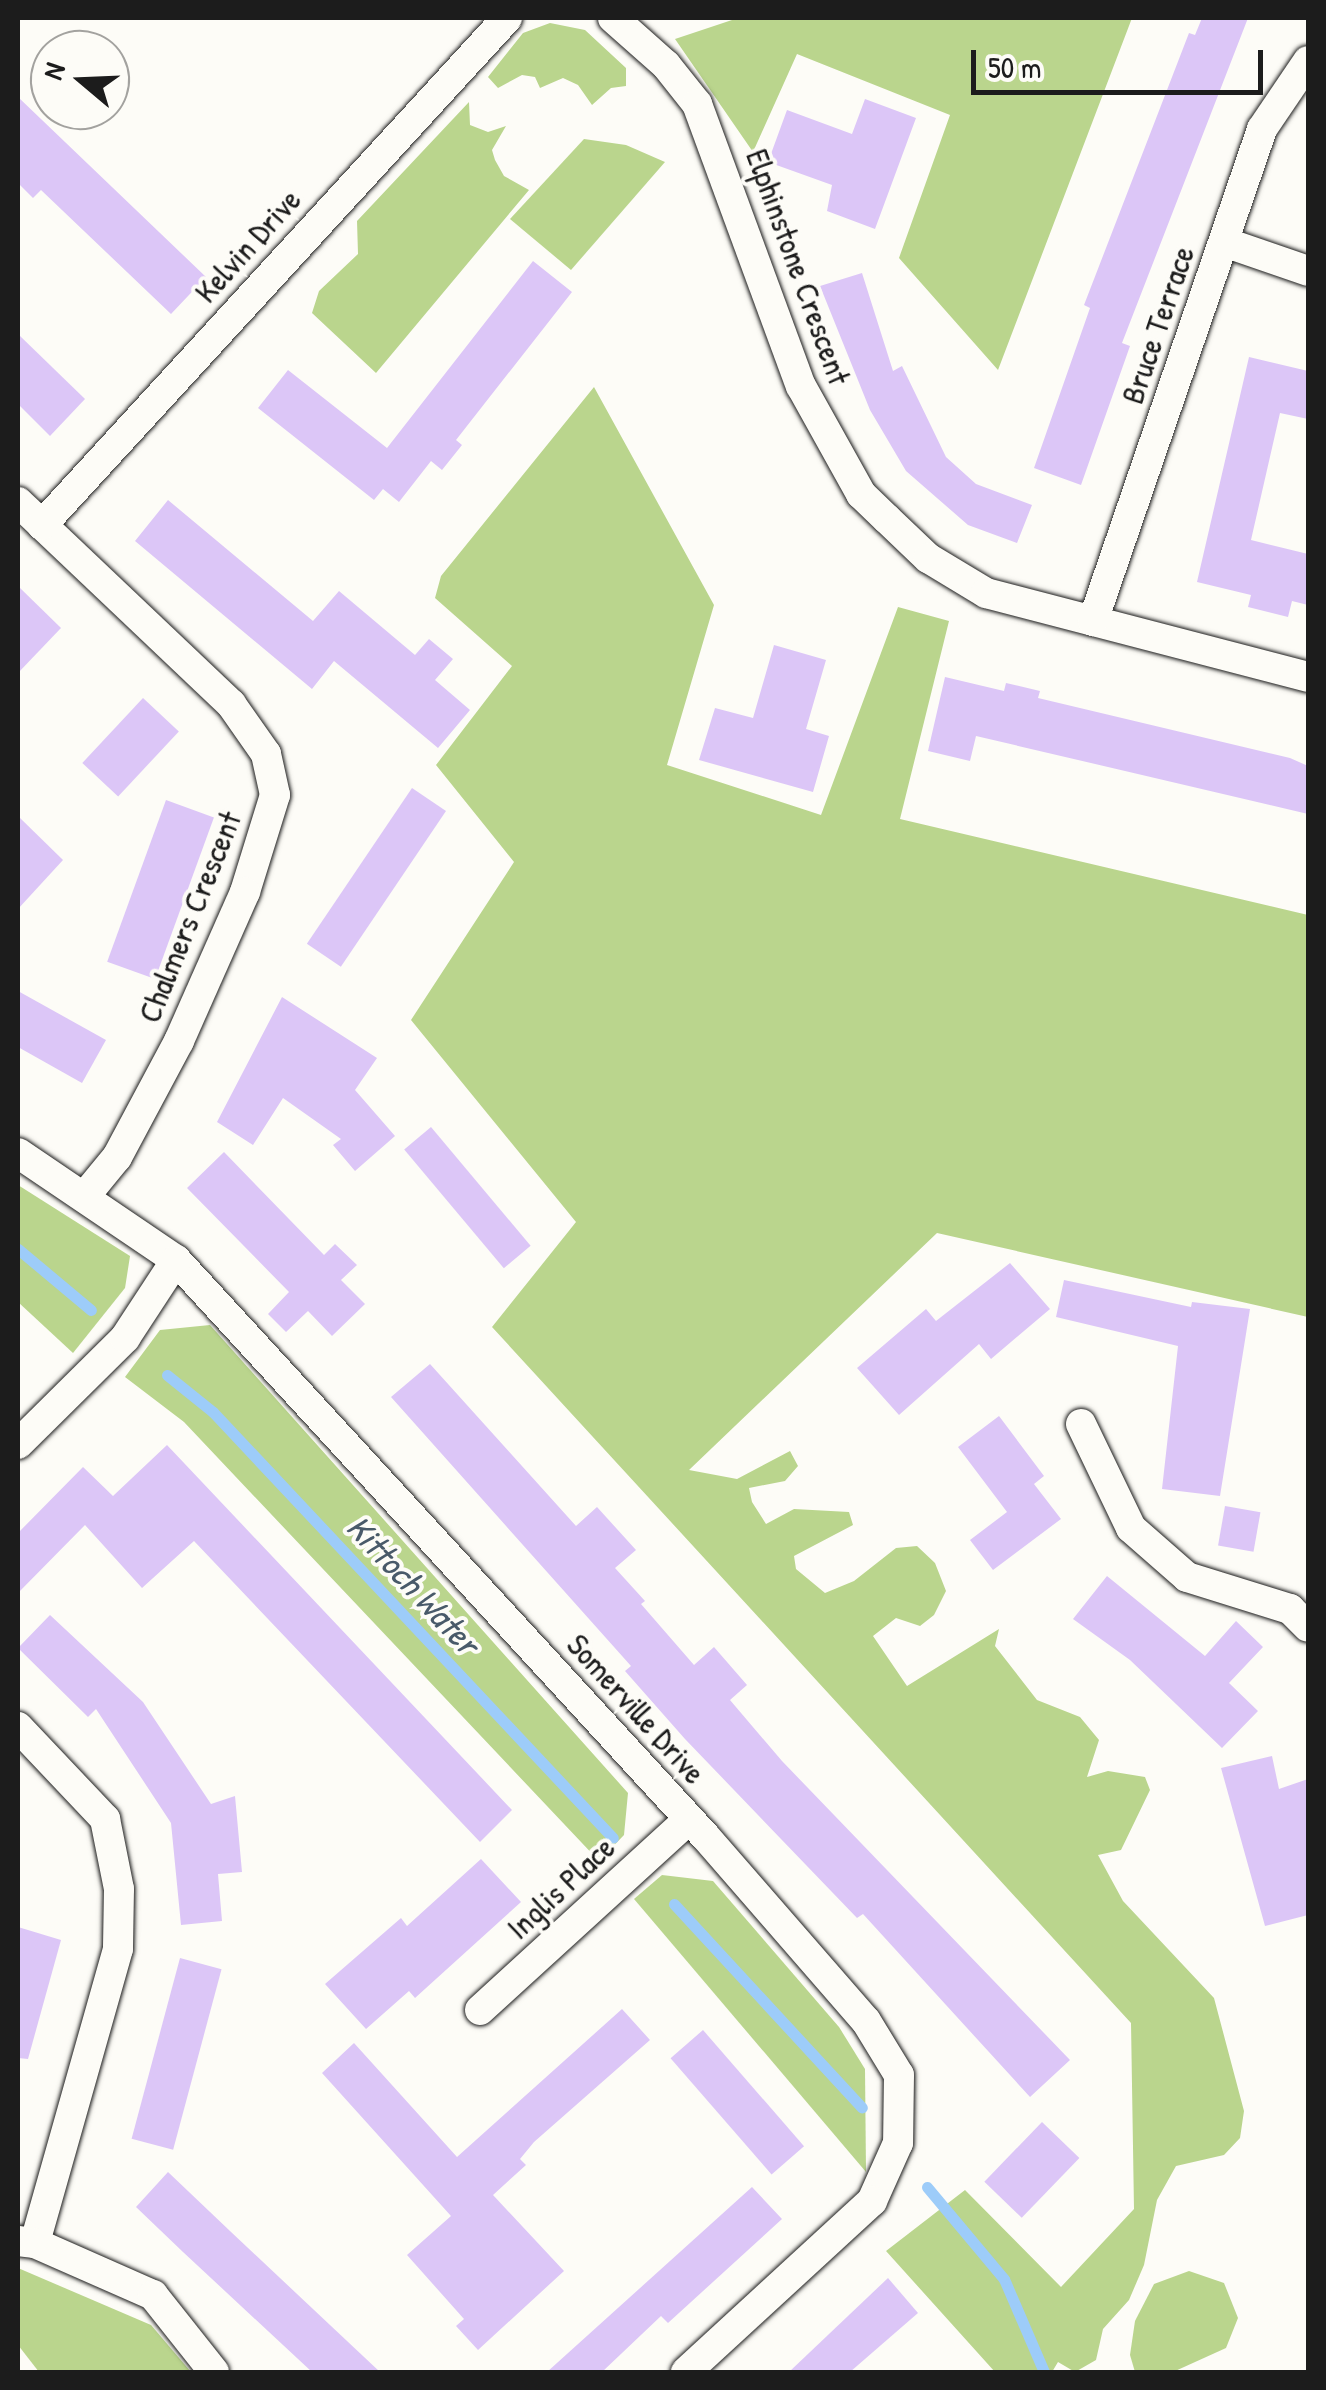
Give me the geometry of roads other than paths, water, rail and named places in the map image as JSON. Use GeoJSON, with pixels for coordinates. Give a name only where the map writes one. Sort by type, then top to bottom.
{"type":"FeatureCollection","features":[{"type":"Feature","properties":{"kind":"street","name":"Kelvin Drive"},"geometry":{"type":"LineString","coordinates":[[42,525],[507,18]]}},
{"type":"Feature","properties":{"kind":"street","name":"Elphinstone Crescent"},"geometry":{"type":"LineString","coordinates":[[613,18],[666,65],[697,104],[800,386],[861,494],[928,558],[986,593],[1308,676]]}},
{"type":"Feature","properties":{"kind":"street","name":"Bruce Terrace"},"geometry":{"type":"LineString","coordinates":[[1093,621],[1262,129],[1308,61]]}},
{"type":"Feature","properties":{"kind":"street"},"geometry":{"type":"LineString","coordinates":[[1224,242],[1308,271]]}},
{"type":"Feature","properties":{"kind":"street","name":"Chalmers Crescent"},"geometry":{"type":"LineString","coordinates":[[18,502],[231,704],[266,754],[275,795],[245,892],[180,1041],[118,1157],[85,1196]]}},
{"type":"Feature","properties":{"kind":"street","name":"Somerville Drive"},"geometry":{"type":"LineString","coordinates":[[18,1153],[176,1260],[688,1818],[866,2021],[899,2075],[898,2143],[872,2201],[686,2372]]}},
{"type":"Feature","properties":{"kind":"street"},"geometry":{"type":"LineString","coordinates":[[18,1444],[125,1338],[176,1260]]}},
{"type":"Feature","properties":{"kind":"street"},"geometry":{"type":"LineString","coordinates":[[1081,1424],[1131,1528],[1187,1576],[1290,1609],[1308,1627]]}},
{"type":"Feature","properties":{"kind":"street"},"geometry":{"type":"LineString","coordinates":[[18,1727],[105,1819],[119,1888],[118,1949],[26,2242],[153,2295],[214,2372]]}},
{"type":"Feature","properties":{"kind":"street","name":"Inglis Place"},"geometry":{"type":"LineString","coordinates":[[480,2010],[688,1818]]}},
{"type":"Feature","properties":{"kind":"waterway","name":"Kittoch Water"},"geometry":{"type":"LineString","coordinates":[[18,1249],[91,1310]]}},
{"type":"Feature","properties":{"kind":"waterway","name":"Kittoch Water"},"geometry":{"type":"LineString","coordinates":[[167,1375],[213,1412],[613,1838]]}},
{"type":"Feature","properties":{"kind":"waterway","name":"Kittoch Water"},"geometry":{"type":"LineString","coordinates":[[674,1904],[862,2108]]}},
{"type":"Feature","properties":{"kind":"waterway","name":"Kittoch Water"},"geometry":{"type":"LineString","coordinates":[[927,2187],[1004,2279],[1044,2372]]}}]}
